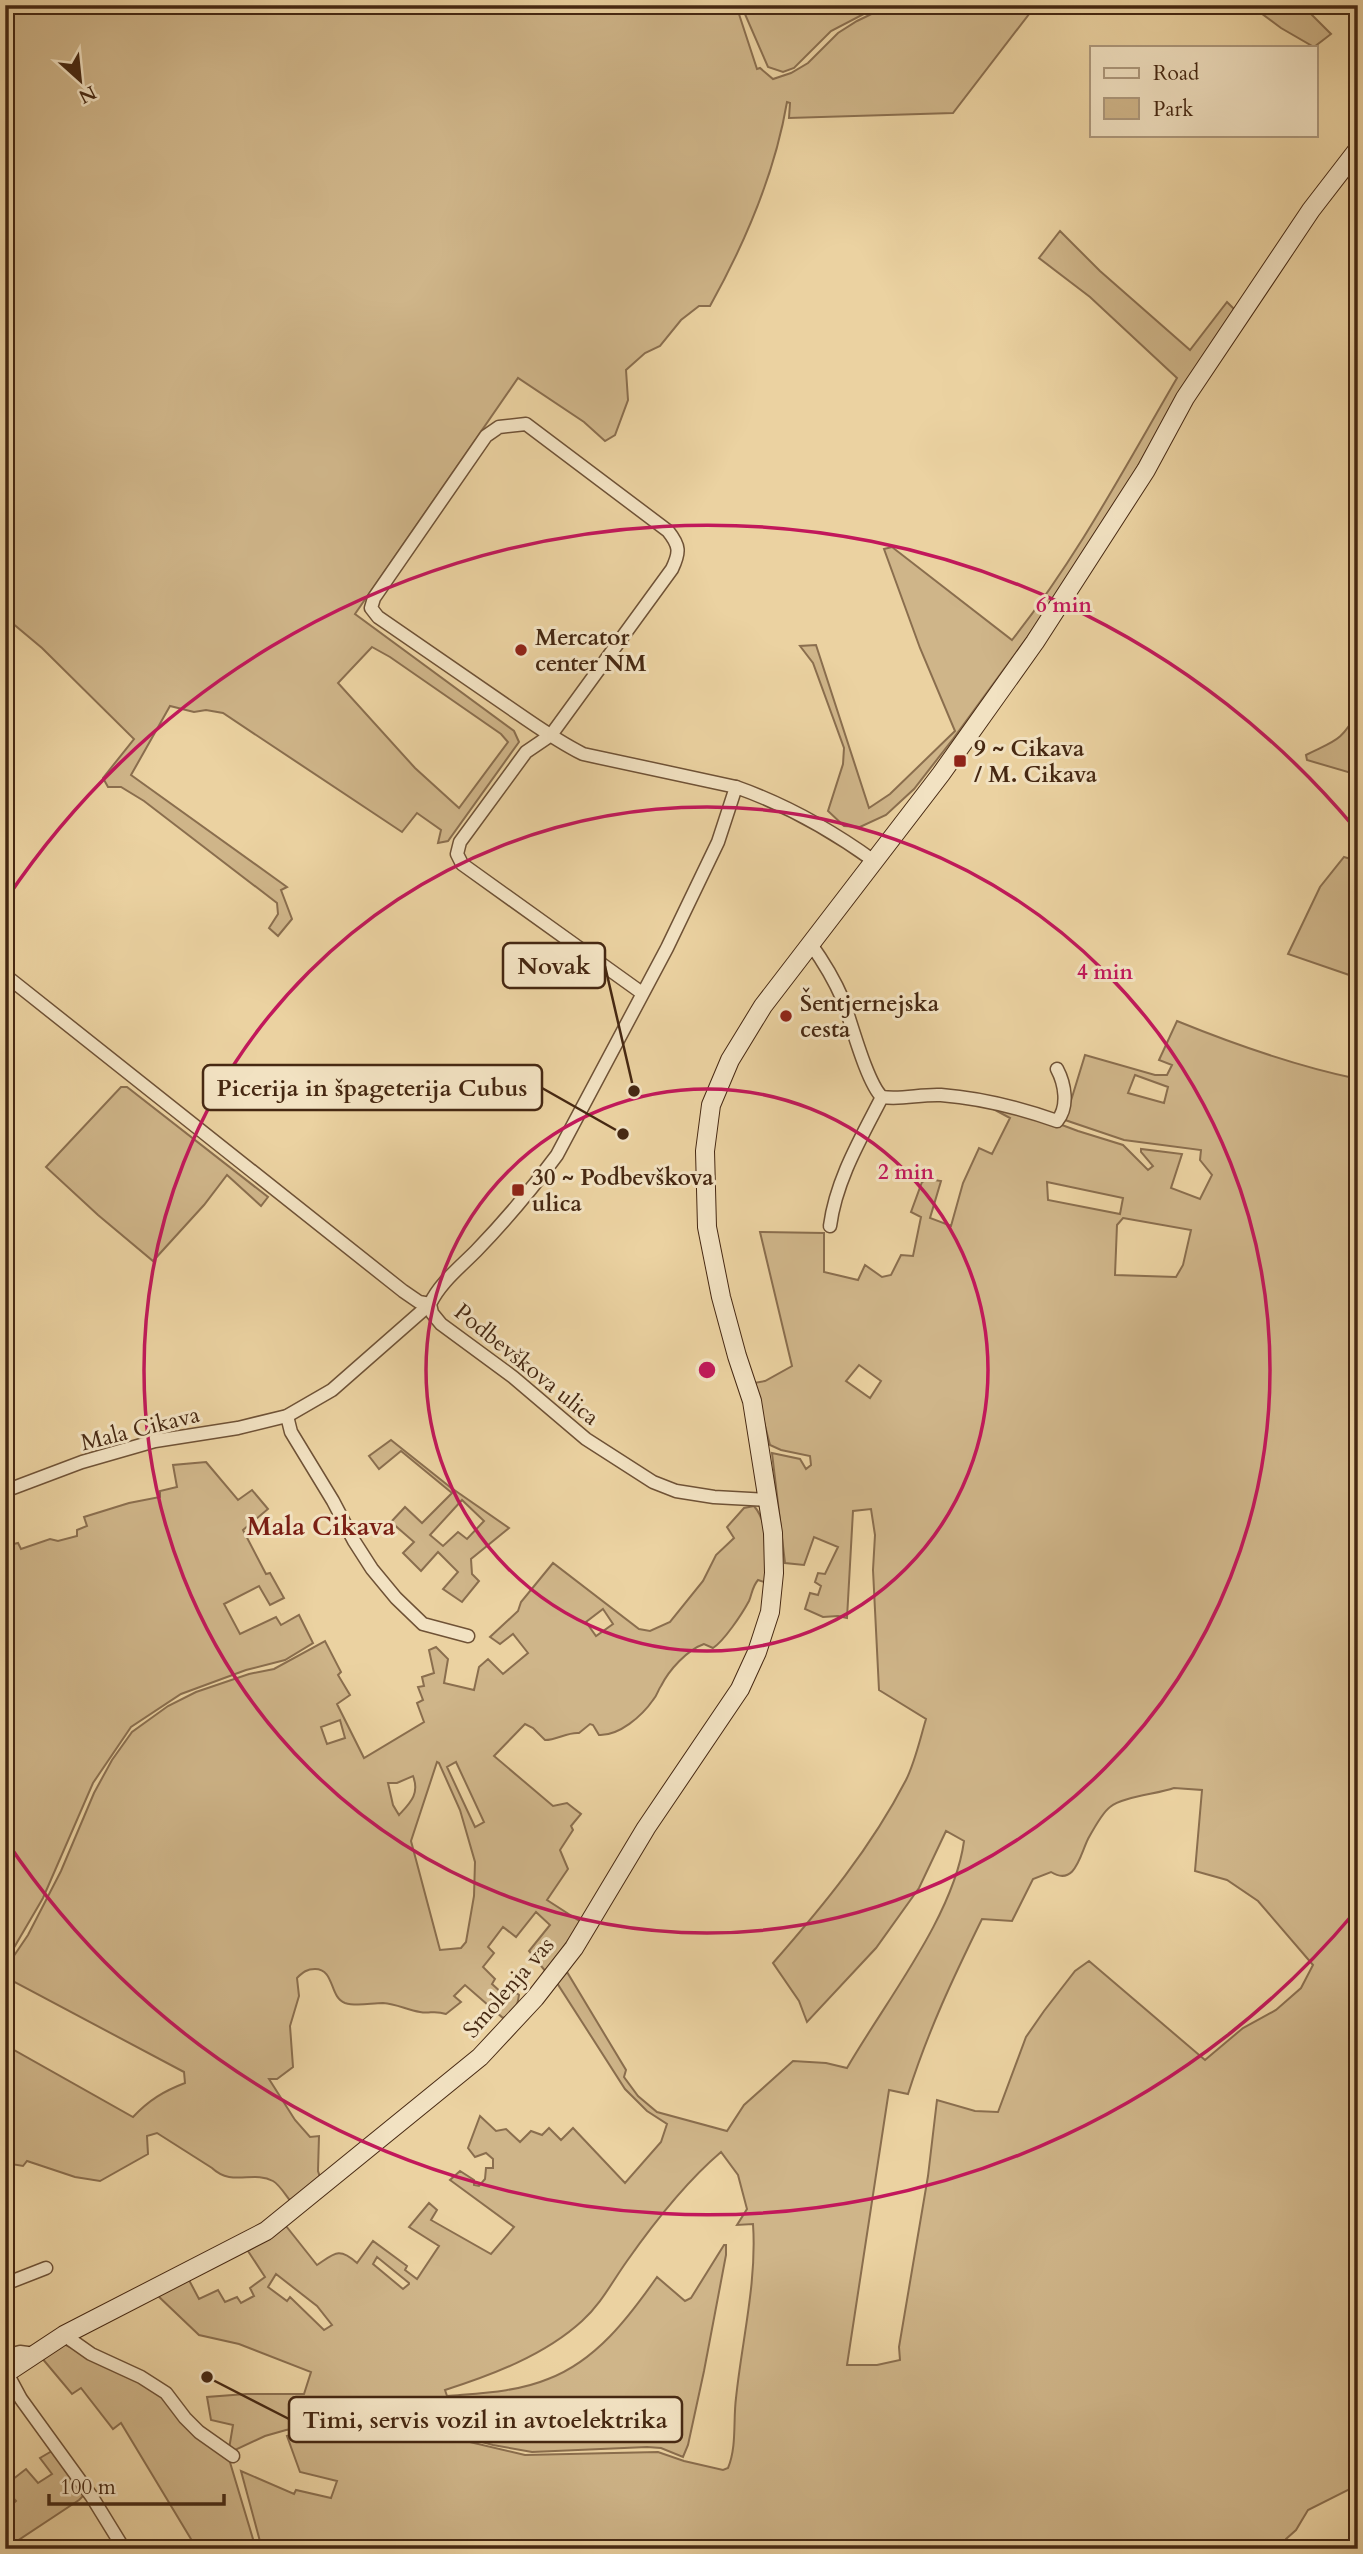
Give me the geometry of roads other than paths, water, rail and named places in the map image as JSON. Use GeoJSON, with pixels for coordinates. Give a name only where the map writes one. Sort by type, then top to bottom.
{"type":"FeatureCollection","features":[{"type":"Feature","properties":{"kind":"main road"},"geometry":{"type":"LineString","coordinates":[[769,1500],[752,1401],[713,1265],[707,1227],[705,1151],[710,1105],[730,1060],[762,1006],[941,774],[1035,642],[1146,470],[1185,398],[1311,210],[1358,149]]}},
{"type":"Feature","properties":{"kind":"main road","name":"Smolenja vas"},"geometry":{"type":"LineString","coordinates":[[6,2367],[244,2244],[279,2222],[480,2057],[527,2007],[574,1948],[646,1828],[740,1689],[771,1612],[774,1573],[769,1500]]}},
{"type":"Feature","properties":{"kind":"street"},"geometry":{"type":"LineString","coordinates":[[642,993],[462,864],[457,854],[460,842],[526,752],[551,736],[672,569],[679,554],[678,544],[668,531],[526,424],[499,427],[486,436],[373,598],[370,608],[378,617],[551,736],[583,754],[736,787],[814,822],[874,862]]}},
{"type":"Feature","properties":{"kind":"street","name":"Podbevškova ulica"},"geometry":{"type":"LineString","coordinates":[[736,787],[718,842],[667,947],[557,1155],[512,1212],[440,1287],[430,1304],[432,1313],[441,1324],[513,1377],[607,1455],[653,1482],[676,1491],[769,1500]]}},
{"type":"Feature","properties":{"kind":"street"},"geometry":{"type":"LineString","coordinates":[[810,943],[826,964],[842,998],[872,1084],[882,1097],[943,1095],[1026,1110],[1057,1121],[1061,1118],[1065,1093],[1064,1082],[1057,1069]]}},
{"type":"Feature","properties":{"kind":"street"},"geometry":{"type":"LineString","coordinates":[[5,975],[403,1291],[419,1302],[430,1304]]}},
{"type":"Feature","properties":{"kind":"street"},"geometry":{"type":"LineString","coordinates":[[830,1226],[833,1203],[841,1182],[882,1097]]}},
{"type":"Feature","properties":{"kind":"street","name":"Mala Cikava"},"geometry":{"type":"LineString","coordinates":[[5,1491],[144,1443],[238,1428],[287,1416],[332,1390],[430,1304]]}},
{"type":"Feature","properties":{"kind":"street"},"geometry":{"type":"LineString","coordinates":[[287,1416],[291,1432],[372,1569],[396,1598],[423,1624],[468,1636]]}},
{"type":"Feature","properties":{"kind":"street"},"geometry":{"type":"LineString","coordinates":[[5,2284],[46,2268]]}},
{"type":"Feature","properties":{"kind":"street"},"geometry":{"type":"LineString","coordinates":[[64,2335],[92,2354],[141,2377],[166,2393],[184,2418],[233,2456]]}},
{"type":"Feature","properties":{"kind":"street","name":"Smolenja vas"},"geometry":{"type":"LineString","coordinates":[[6,2367],[22,2399],[86,2488],[124,2549]]}},
{"type":"Feature","properties":{"kind":"place","name":"Mercator center NM"},"geometry":{"type":"Point","coordinates":[521,650]}},
{"type":"Feature","properties":{"kind":"place","name":"9 ~ Cikava / M. Cikava"},"geometry":{"type":"Point","coordinates":[960,761]}},
{"type":"Feature","properties":{"kind":"place","name":"Šentjernejska cesta"},"geometry":{"type":"Point","coordinates":[786,1016]}},
{"type":"Feature","properties":{"kind":"place","name":"Novak"},"geometry":{"type":"Point","coordinates":[634,1091]}},
{"type":"Feature","properties":{"kind":"place","name":"Picerija in špageterija Cubus"},"geometry":{"type":"Point","coordinates":[623,1134]}},
{"type":"Feature","properties":{"kind":"place","name":"30 ~ Podbevškova ulica"},"geometry":{"type":"Point","coordinates":[518,1190]}},
{"type":"Feature","properties":{"kind":"place","name":"Timi, servis vozil in avtoelektrika"},"geometry":{"type":"Point","coordinates":[207,2377]}},
{"type":"Feature","properties":{"kind":"district","name":"Mala Cikava"},"geometry":{"type":"Point","coordinates":[321,1526]}}]}
